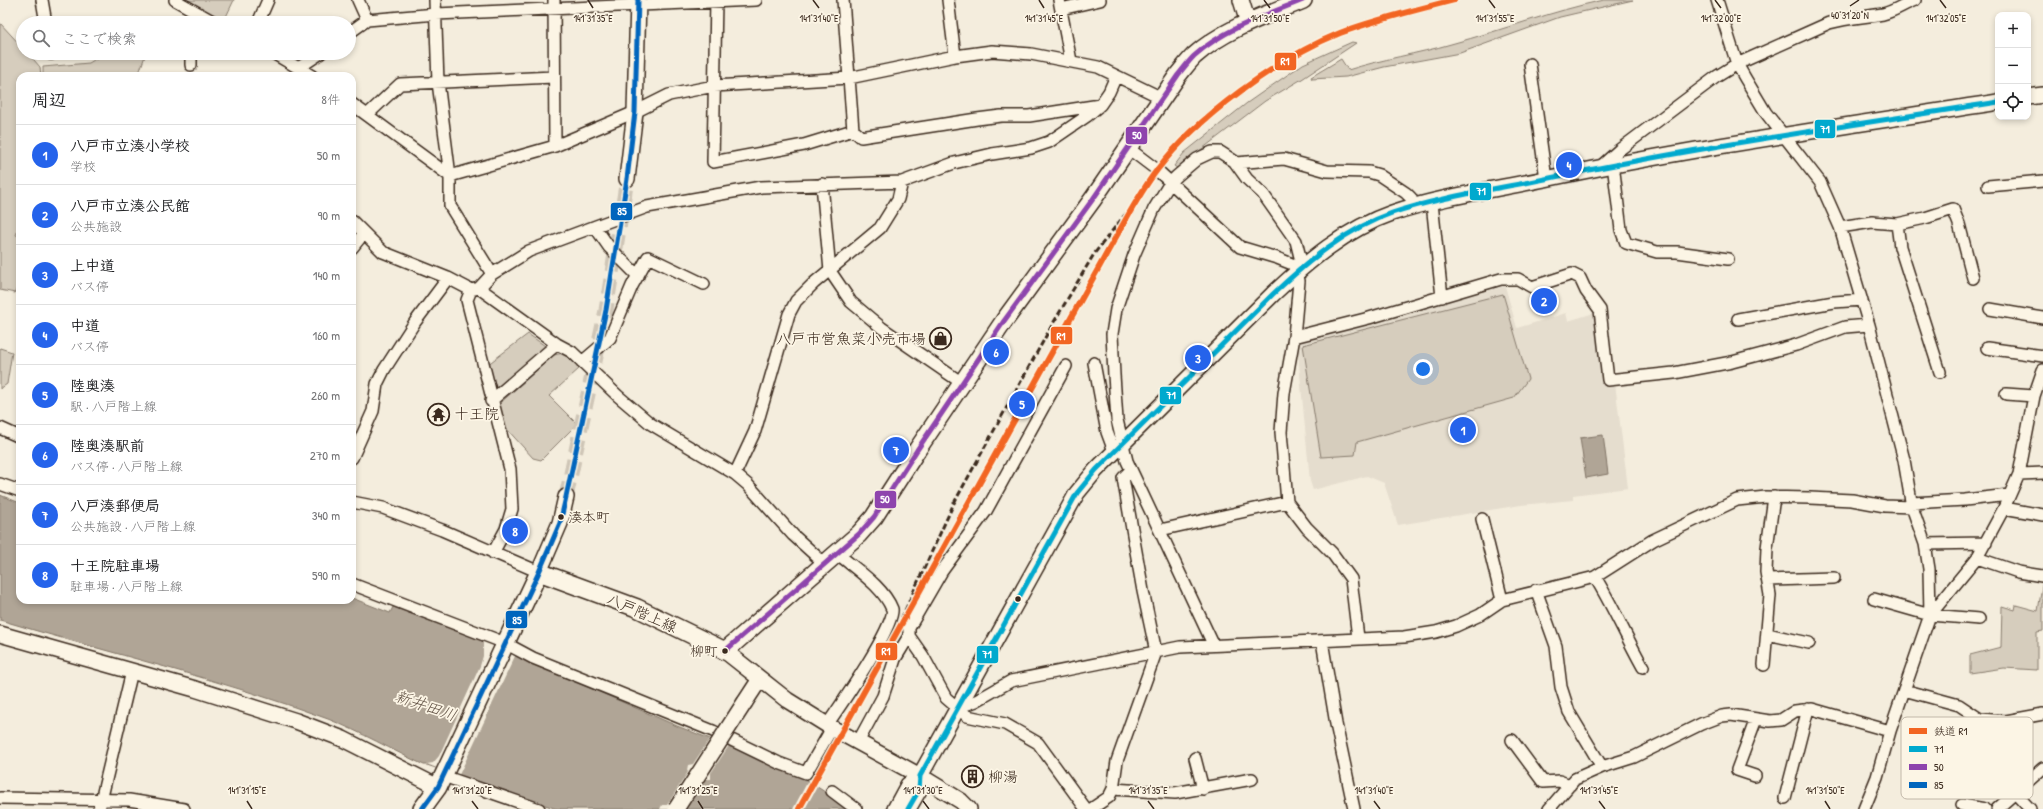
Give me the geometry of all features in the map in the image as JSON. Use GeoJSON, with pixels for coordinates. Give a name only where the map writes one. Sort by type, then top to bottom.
{"type":"FeatureCollection","features":[{"type":"Feature","properties":{"kind":"main road"},"geometry":{"type":"LineString","coordinates":[[725,651],[859,534],[874,517],[962,383],[1178,75],[1194,56],[1221,37],[1248,23],[1303,0]]}},
{"type":"Feature","properties":{"kind":"main road"},"geometry":{"type":"LineString","coordinates":[[422,809],[445,780],[504,645],[539,572]]}},
{"type":"Feature","properties":{"kind":"main road","name":"八戸階上線"},"geometry":{"type":"LineString","coordinates":[[539,572],[637,608],[725,651]]}},
{"type":"Feature","properties":{"kind":"street"},"geometry":{"type":"LineString","coordinates":[[42,0],[45,16]]}},
{"type":"Feature","properties":{"kind":"street"},"geometry":{"type":"LineString","coordinates":[[176,0],[194,16]]}},
{"type":"Feature","properties":{"kind":"street"},"geometry":{"type":"LineString","coordinates":[[261,16],[268,0]]}},
{"type":"Feature","properties":{"kind":"street"},"geometry":{"type":"LineString","coordinates":[[358,0],[367,20]]}},
{"type":"Feature","properties":{"kind":"street"},"geometry":{"type":"LineString","coordinates":[[435,0],[438,81],[450,176],[450,206],[492,274]]}},
{"type":"Feature","properties":{"kind":"street"},"geometry":{"type":"LineString","coordinates":[[356,28],[367,20],[554,4],[756,0]]}},
{"type":"Feature","properties":{"kind":"street"},"geometry":{"type":"LineString","coordinates":[[843,0],[853,130],[862,137],[977,119],[1001,116],[1030,116],[1100,105]]}},
{"type":"Feature","properties":{"kind":"street"},"geometry":{"type":"LineString","coordinates":[[948,0],[955,56]]}},
{"type":"Feature","properties":{"kind":"street"},"geometry":{"type":"LineString","coordinates":[[1071,61],[1060,5],[1100,0]]}},
{"type":"Feature","properties":{"kind":"street"},"geometry":{"type":"LineString","coordinates":[[1241,0],[1248,23]]}},
{"type":"Feature","properties":{"kind":"street"},"geometry":{"type":"LineString","coordinates":[[1717,0],[1737,64],[1766,113],[1786,136],[1820,182],[1840,227],[1869,325],[1904,460],[1912,505],[1925,544],[1928,569],[1930,615]]}},
{"type":"Feature","properties":{"kind":"street"},"geometry":{"type":"LineString","coordinates":[[1728,259],[1677,252],[1657,252],[1626,243],[1620,230],[1607,165],[1619,150],[1710,81],[1737,64],[1830,23],[1844,19],[1883,14],[1915,0]]}},
{"type":"Feature","properties":{"kind":"street"},"geometry":{"type":"LineString","coordinates":[[716,1],[713,162],[804,145],[853,130]]}},
{"type":"Feature","properties":{"kind":"street"},"geometry":{"type":"LineString","coordinates":[[627,179],[635,112],[639,3]]}},
{"type":"Feature","properties":{"kind":"street"},"geometry":{"type":"LineString","coordinates":[[554,4],[556,146]]}},
{"type":"Feature","properties":{"kind":"street"},"geometry":{"type":"LineString","coordinates":[[450,176],[556,146],[635,112],[669,95],[714,86],[849,78],[955,56],[992,51],[1031,54],[1071,61],[1098,68],[1162,98]]}},
{"type":"Feature","properties":{"kind":"street"},"geometry":{"type":"LineString","coordinates":[[191,60],[191,65]]}},
{"type":"Feature","properties":{"kind":"street"},"geometry":{"type":"LineString","coordinates":[[286,60],[307,72]]}},
{"type":"Feature","properties":{"kind":"street"},"geometry":{"type":"LineString","coordinates":[[300,67],[310,60]]}},
{"type":"Feature","properties":{"kind":"street"},"geometry":{"type":"LineString","coordinates":[[1530,64],[1546,179]]}},
{"type":"Feature","properties":{"kind":"street"},"geometry":{"type":"LineString","coordinates":[[493,553],[506,529],[512,509],[510,469],[491,400],[467,300],[475,289],[492,274],[529,251],[648,207],[761,187],[902,182],[954,163],[992,154],[1031,148],[1049,142],[1087,116],[1100,105],[1109,92],[1116,76]]}},
{"type":"Feature","properties":{"kind":"street"},"geometry":{"type":"LineString","coordinates":[[367,115],[400,84],[438,81],[554,77]]}},
{"type":"Feature","properties":{"kind":"street"},"geometry":{"type":"LineString","coordinates":[[2031,97],[2043,95]]}},
{"type":"Feature","properties":{"kind":"street"},"geometry":{"type":"LineString","coordinates":[[895,809],[919,790],[920,776],[1077,493],[1096,470],[1299,264],[1356,230],[1392,213],[1432,203],[1607,165],[1995,102]]}},
{"type":"Feature","properties":{"kind":"street"},"geometry":{"type":"LineString","coordinates":[[356,107],[450,176]]}},
{"type":"Feature","properties":{"kind":"street"},"geometry":{"type":"LineString","coordinates":[[1128,148],[1157,170],[1240,247],[1292,264],[1299,264]]}},
{"type":"Feature","properties":{"kind":"street"},"geometry":{"type":"LineString","coordinates":[[1118,448],[1112,334],[1116,309],[1134,255],[1154,209],[1170,183],[1197,159],[1212,152],[1220,152],[1236,163],[1247,179],[1263,194],[1296,241],[1299,264],[1299,281],[1294,337],[1284,393],[1281,432],[1287,502],[1307,528],[1332,553],[1351,579],[1358,638]]}},
{"type":"Feature","properties":{"kind":"street"},"geometry":{"type":"LineString","coordinates":[[1236,163],[1284,159],[1327,171],[1369,172],[1379,175],[1406,193],[1411,198],[1413,208]]}},
{"type":"Feature","properties":{"kind":"street"},"geometry":{"type":"LineString","coordinates":[[1988,186],[2043,181]]}},
{"type":"Feature","properties":{"kind":"street"},"geometry":{"type":"LineString","coordinates":[[735,474],[755,431],[789,314],[796,301],[880,228],[898,199],[902,182]]}},
{"type":"Feature","properties":{"kind":"street"},"geometry":{"type":"LineString","coordinates":[[822,184],[830,271],[851,302],[962,383]]}},
{"type":"Feature","properties":{"kind":"street"},"geometry":{"type":"LineString","coordinates":[[1432,203],[1442,297]]}},
{"type":"Feature","properties":{"kind":"street"},"geometry":{"type":"LineString","coordinates":[[1840,227],[1872,222],[1897,224],[1926,218],[1953,209],[1959,224],[1973,278]]}},
{"type":"Feature","properties":{"kind":"street"},"geometry":{"type":"LineString","coordinates":[[1897,224],[1900,247],[1940,372]]}},
{"type":"Feature","properties":{"kind":"street"},"geometry":{"type":"LineString","coordinates":[[356,225],[383,252],[475,289],[557,344],[572,352],[651,424],[735,474],[748,485],[793,535],[831,558],[882,593],[893,611],[893,617],[878,646],[830,727],[806,773],[779,763],[713,731],[356,586]]}},
{"type":"Feature","properties":{"kind":"street"},"geometry":{"type":"LineString","coordinates":[[595,227],[609,248],[638,276]]}},
{"type":"Feature","properties":{"kind":"street"},"geometry":{"type":"LineString","coordinates":[[356,243],[364,233]]}},
{"type":"Feature","properties":{"kind":"street"},"geometry":{"type":"LineString","coordinates":[[582,362],[610,338],[648,257],[704,284]]}},
{"type":"Feature","properties":{"kind":"street"},"geometry":{"type":"LineString","coordinates":[[1294,337],[1442,297],[1501,279],[1518,279],[1532,287],[1572,274],[1580,278],[1586,291],[1600,310],[1608,380],[1674,373],[1732,362],[1796,345],[1846,327],[1869,325]]}},
{"type":"Feature","properties":{"kind":"street"},"geometry":{"type":"LineString","coordinates":[[356,449],[373,412],[377,384],[384,370],[415,322],[448,278]]}},
{"type":"Feature","properties":{"kind":"street"},"geometry":{"type":"LineString","coordinates":[[1738,319],[1834,302],[1862,300]]}},
{"type":"Feature","properties":{"kind":"street"},"geometry":{"type":"LineString","coordinates":[[1990,309],[2043,318]]}},
{"type":"Feature","properties":{"kind":"street"},"geometry":{"type":"LineString","coordinates":[[491,400],[557,344]]}},
{"type":"Feature","properties":{"kind":"street"},"geometry":{"type":"LineString","coordinates":[[1987,348],[2043,356]]}},
{"type":"Feature","properties":{"kind":"street"},"geometry":{"type":"LineString","coordinates":[[1094,363],[1107,432],[1131,470],[1213,644]]}},
{"type":"Feature","properties":{"kind":"street"},"geometry":{"type":"LineString","coordinates":[[858,742],[883,696],[895,659],[909,636],[909,628],[942,571],[986,511],[1066,366]]}},
{"type":"Feature","properties":{"kind":"street"},"geometry":{"type":"LineString","coordinates":[[1864,809],[1877,777],[1890,731],[1930,615],[1977,558],[2004,508],[2018,474],[2034,396],[2043,370]]}},
{"type":"Feature","properties":{"kind":"street"},"geometry":{"type":"LineString","coordinates":[[2006,394],[2034,396]]}},
{"type":"Feature","properties":{"kind":"street"},"geometry":{"type":"LineString","coordinates":[[0,428],[16,435]]}},
{"type":"Feature","properties":{"kind":"street"},"geometry":{"type":"LineString","coordinates":[[1091,809],[1110,797],[1113,789],[1119,754],[1156,652],[1143,591],[1123,478],[1131,470]]}},
{"type":"Feature","properties":{"kind":"street"},"geometry":{"type":"LineString","coordinates":[[2018,474],[2043,472]]}},
{"type":"Feature","properties":{"kind":"street"},"geometry":{"type":"LineString","coordinates":[[0,484],[16,490]]}},
{"type":"Feature","properties":{"kind":"street"},"geometry":{"type":"LineString","coordinates":[[957,708],[976,701],[1011,681],[1180,647],[1213,644],[1404,637],[1436,632],[1456,626],[1480,615],[1502,600],[1536,590],[1595,577],[1653,540],[1737,500],[1774,497],[1852,500],[1885,506],[1912,505],[2009,495]]}},
{"type":"Feature","properties":{"kind":"street"},"geometry":{"type":"LineString","coordinates":[[356,503],[383,508],[442,530],[539,572],[560,523],[566,497]]}},
{"type":"Feature","properties":{"kind":"street"},"geometry":{"type":"LineString","coordinates":[[1764,665],[1770,595],[1769,580],[1766,572],[1767,548],[1774,497]]}},
{"type":"Feature","properties":{"kind":"street"},"geometry":{"type":"LineString","coordinates":[[1160,530],[1287,502]]}},
{"type":"Feature","properties":{"kind":"street"},"geometry":{"type":"LineString","coordinates":[[2004,508],[2043,515]]}},
{"type":"Feature","properties":{"kind":"street"},"geometry":{"type":"LineString","coordinates":[[1482,519],[1502,600]]}},
{"type":"Feature","properties":{"kind":"street"},"geometry":{"type":"LineString","coordinates":[[1925,544],[1986,543]]}},
{"type":"Feature","properties":{"kind":"street"},"geometry":{"type":"LineString","coordinates":[[1977,558],[2018,572],[2042,576]]}},
{"type":"Feature","properties":{"kind":"street"},"geometry":{"type":"LineString","coordinates":[[1595,577],[1614,608],[1623,630],[1643,667]]}},
{"type":"Feature","properties":{"kind":"street"},"geometry":{"type":"LineString","coordinates":[[1769,580],[1834,578]]}},
{"type":"Feature","properties":{"kind":"street"},"geometry":{"type":"LineString","coordinates":[[1536,590],[1556,646],[1561,687],[1569,712],[1602,767]]}},
{"type":"Feature","properties":{"kind":"street"},"geometry":{"type":"LineString","coordinates":[[1874,599],[1930,615],[1979,619]]}},
{"type":"Feature","properties":{"kind":"street"},"geometry":{"type":"LineString","coordinates":[[0,634],[250,705],[343,739],[445,780],[539,809]]}},
{"type":"Feature","properties":{"kind":"street"},"geometry":{"type":"LineString","coordinates":[[1767,634],[1809,643]]}},
{"type":"Feature","properties":{"kind":"street"},"geometry":{"type":"LineString","coordinates":[[909,636],[923,656],[940,690],[957,708],[968,716],[1005,724],[1038,743],[1086,809]]}},
{"type":"Feature","properties":{"kind":"street"},"geometry":{"type":"LineString","coordinates":[[1322,641],[1337,731],[1354,809]]}},
{"type":"Feature","properties":{"kind":"street"},"geometry":{"type":"LineString","coordinates":[[725,651],[787,700],[830,727],[920,776],[961,801],[969,809]]}},
{"type":"Feature","properties":{"kind":"street"},"geometry":{"type":"LineString","coordinates":[[100,804],[132,671]]}},
{"type":"Feature","properties":{"kind":"street"},"geometry":{"type":"LineString","coordinates":[[676,809],[760,679]]}},
{"type":"Feature","properties":{"kind":"street"},"geometry":{"type":"LineString","coordinates":[[1904,690],[1959,705],[1977,717]]}},
{"type":"Feature","properties":{"kind":"street"},"geometry":{"type":"LineString","coordinates":[[1549,809],[1575,779],[1602,767],[1634,757],[1701,724],[1722,716],[1731,715],[1770,721],[1781,720],[1795,711],[1808,709],[1890,731]]}},
{"type":"Feature","properties":{"kind":"street"},"geometry":{"type":"LineString","coordinates":[[1785,798],[1808,709]]}},
{"type":"Feature","properties":{"kind":"street"},"geometry":{"type":"LineString","coordinates":[[2027,717],[2043,714]]}},
{"type":"Feature","properties":{"kind":"street"},"geometry":{"type":"LineString","coordinates":[[1755,776],[1737,770],[1756,719]]}},
{"type":"Feature","properties":{"kind":"street"},"geometry":{"type":"LineString","coordinates":[[1512,740],[1543,782],[1559,781],[1570,785]]}},
{"type":"Feature","properties":{"kind":"street"},"geometry":{"type":"LineString","coordinates":[[1195,758],[1203,789]]}},
{"type":"Feature","properties":{"kind":"street"},"geometry":{"type":"LineString","coordinates":[[2033,777],[2043,768]]}},
{"type":"Feature","properties":{"kind":"street"},"geometry":{"type":"LineString","coordinates":[[1113,789],[1175,794],[1203,789],[1227,782],[1252,779]]}},
{"type":"Feature","properties":{"kind":"street"},"geometry":{"type":"LineString","coordinates":[[832,791],[856,809]]}},
{"type":"Feature","properties":{"kind":"street"},"geometry":{"type":"LineString","coordinates":[[0,798],[100,804],[129,800],[184,809]]}},
{"type":"Feature","properties":{"kind":"street"},"geometry":{"type":"LineString","coordinates":[[1997,809],[2008,799]]}},
{"type":"Feature","properties":{"kind":"street"},"geometry":{"type":"LineString","coordinates":[[2021,799],[2030,809]]}},
{"type":"Feature","properties":{"kind":"street"},"geometry":{"type":"LineString","coordinates":[[1962,805],[1985,809]]}},
{"type":"Feature","properties":{"kind":"shaded area"},"geometry":{"type":"Polygon","coordinates":[[[185,0],[234,0],[226,16],[215,16],[185,0]]]}},
{"type":"Feature","properties":{"kind":"shaded area"},"geometry":{"type":"Polygon","coordinates":[[[1604,0],[1633,0],[1560,17],[1460,53],[1384,67],[1346,77],[1312,79],[1311,77],[1341,59],[1348,70],[1438,48],[1585,4],[1604,0]]]}},
{"type":"Feature","properties":{"kind":"shaded area"},"geometry":{"type":"Polygon","coordinates":[[[0,23],[16,40],[16,60],[34,60],[40,67],[41,72],[16,72],[16,290],[15,293],[0,290],[0,23]]]}},
{"type":"Feature","properties":{"kind":"shaded area"},"geometry":{"type":"Polygon","coordinates":[[[1352,42],[1356,43],[1302,79],[1265,101],[1177,168],[1174,166],[1184,153],[1247,103],[1303,64],[1352,42]]]}},
{"type":"Feature","properties":{"kind":"shaded area"},"geometry":{"type":"Polygon","coordinates":[[[94,60],[144,60],[139,72],[43,72],[43,67],[89,63],[94,60]]]}},
{"type":"Feature","properties":{"kind":"shaded area"},"geometry":{"type":"Polygon","coordinates":[[[1505,286],[1517,328],[1566,313],[1568,321],[1594,313],[1604,384],[1615,383],[1628,488],[1573,495],[1573,500],[1521,505],[1398,525],[1384,483],[1367,476],[1313,490],[1310,481],[1297,343],[1505,286]]]}},
{"type":"Feature","properties":{"kind":"shaded area"},"geometry":{"type":"Polygon","coordinates":[[[1503,294],[1528,379],[1514,398],[1357,442],[1355,455],[1321,457],[1303,345],[1503,294]]]}},
{"type":"Feature","properties":{"kind":"shaded area"},"geometry":{"type":"Polygon","coordinates":[[[528,334],[548,348],[494,394],[487,365],[528,334]]]}},
{"type":"Feature","properties":{"kind":"shaded area"},"geometry":{"type":"Polygon","coordinates":[[[0,348],[12,352],[7,384],[0,389],[0,348]]]}},
{"type":"Feature","properties":{"kind":"shaded area"},"geometry":{"type":"Polygon","coordinates":[[[563,353],[580,368],[549,396],[577,424],[541,460],[533,458],[505,427],[499,404],[554,355],[563,353]]]}},
{"type":"Feature","properties":{"kind":"shaded area"},"geometry":{"type":"Polygon","coordinates":[[[2043,580],[2043,631],[2037,632],[2037,670],[2004,668],[1970,673],[1970,655],[2001,647],[2002,606],[2015,610],[2016,605],[2038,611],[2043,580]]]}},
{"type":"Feature","properties":{"kind":"water"},"geometry":{"type":"Polygon","coordinates":[[[1603,435],[1608,474],[1586,478],[1580,438],[1603,435]]]}},
{"type":"Feature","properties":{"kind":"water","name":"新井田川"},"geometry":{"type":"Polygon","coordinates":[[[0,495],[16,501],[16,604],[356,604],[356,600],[390,613],[393,607],[478,639],[677,726],[746,753],[803,778],[852,809],[557,809],[424,765],[340,724],[247,691],[0,620],[0,495]]]}},
{"type":"Feature","properties":{"kind":"pier"},"geometry":{"type":"Polygon","coordinates":[[[483,640],[516,654],[458,777],[427,764],[433,763],[439,756],[480,666],[483,656],[483,640]]]}},
{"type":"Feature","properties":{"kind":"pier"},"geometry":{"type":"Polygon","coordinates":[[[711,737],[730,744],[711,773],[711,779],[706,779],[687,809],[660,809],[662,805],[667,805],[688,772],[688,765],[693,764],[711,737]]]}},
{"type":"Feature","properties":{"kind":"pier"},"geometry":{"type":"Polygon","coordinates":[[[809,779],[818,785],[805,809],[793,809],[809,779]]]}},
{"type":"Feature","properties":{"kind":"tunnel"},"geometry":{"type":"LineString","coordinates":[[566,497],[606,310],[627,179]]}},
{"type":"Feature","properties":{"kind":"railway"},"geometry":{"type":"LineString","coordinates":[[890,643],[954,503],[1051,327],[1094,254],[1138,198]]}},
{"type":"Feature","properties":{"kind":"rail line","name":"R1"},"geometry":{"type":"LineString","coordinates":[[799,809],[1113,242],[1139,196],[1157,170],[1174,150],[1216,110],[1266,73],[1292,57],[1340,33],[1368,23],[1454,0]]}},
{"type":"Feature","properties":{"kind":"transit line","name":"85"},"geometry":{"type":"LineString","coordinates":[[422,809],[438,787],[539,572],[560,523],[606,310],[627,179],[635,112],[638,0]]}},
{"type":"Feature","properties":{"kind":"transit line","name":"50"},"geometry":{"type":"LineString","coordinates":[[725,651],[859,534],[874,517],[1004,321],[1093,199],[1178,75],[1194,56],[1206,46],[1232,30],[1303,0]]}},
{"type":"Feature","properties":{"kind":"transit line","name":"71"},"geometry":{"type":"LineString","coordinates":[[908,809],[919,790],[920,776],[1077,493],[1096,470],[1273,294],[1314,258],[1343,237],[1392,213],[1429,202],[1601,167],[1714,147],[1995,102]]}},
{"type":"Feature","properties":{"kind":"place","name":"中道"},"geometry":{"type":"Point","coordinates":[1569,165]}},
{"type":"Feature","properties":{"kind":"place","name":"八戸市立湊公民館"},"geometry":{"type":"Point","coordinates":[1544,301]}},
{"type":"Feature","properties":{"kind":"place","name":"八戸市営魚菜小売市場"},"geometry":{"type":"Point","coordinates":[941,339]}},
{"type":"Feature","properties":{"kind":"place","name":"陸奥湊駅前"},"geometry":{"type":"Point","coordinates":[996,352]}},
{"type":"Feature","properties":{"kind":"place","name":"上中道"},"geometry":{"type":"Point","coordinates":[1198,358]}},
{"type":"Feature","properties":{"kind":"place","name":"陸奥湊"},"geometry":{"type":"Point","coordinates":[1022,404]}},
{"type":"Feature","properties":{"kind":"place","name":"十王院"},"geometry":{"type":"Point","coordinates":[438,414]}},
{"type":"Feature","properties":{"kind":"place","name":"八戸市立湊小学校"},"geometry":{"type":"Point","coordinates":[1463,430]}},
{"type":"Feature","properties":{"kind":"place","name":"八戸湊郵便局"},"geometry":{"type":"Point","coordinates":[896,450]}},
{"type":"Feature","properties":{"kind":"place","name":"湊本町"},"geometry":{"type":"Point","coordinates":[561,517]}},
{"type":"Feature","properties":{"kind":"place","name":"十王院駐車場"},"geometry":{"type":"Point","coordinates":[515,531]}},
{"type":"Feature","properties":{"kind":"place","name":"柳町"},"geometry":{"type":"Point","coordinates":[725,651]}},
{"type":"Feature","properties":{"kind":"place","name":"柳湯"},"geometry":{"type":"Point","coordinates":[973,777]}}]}
